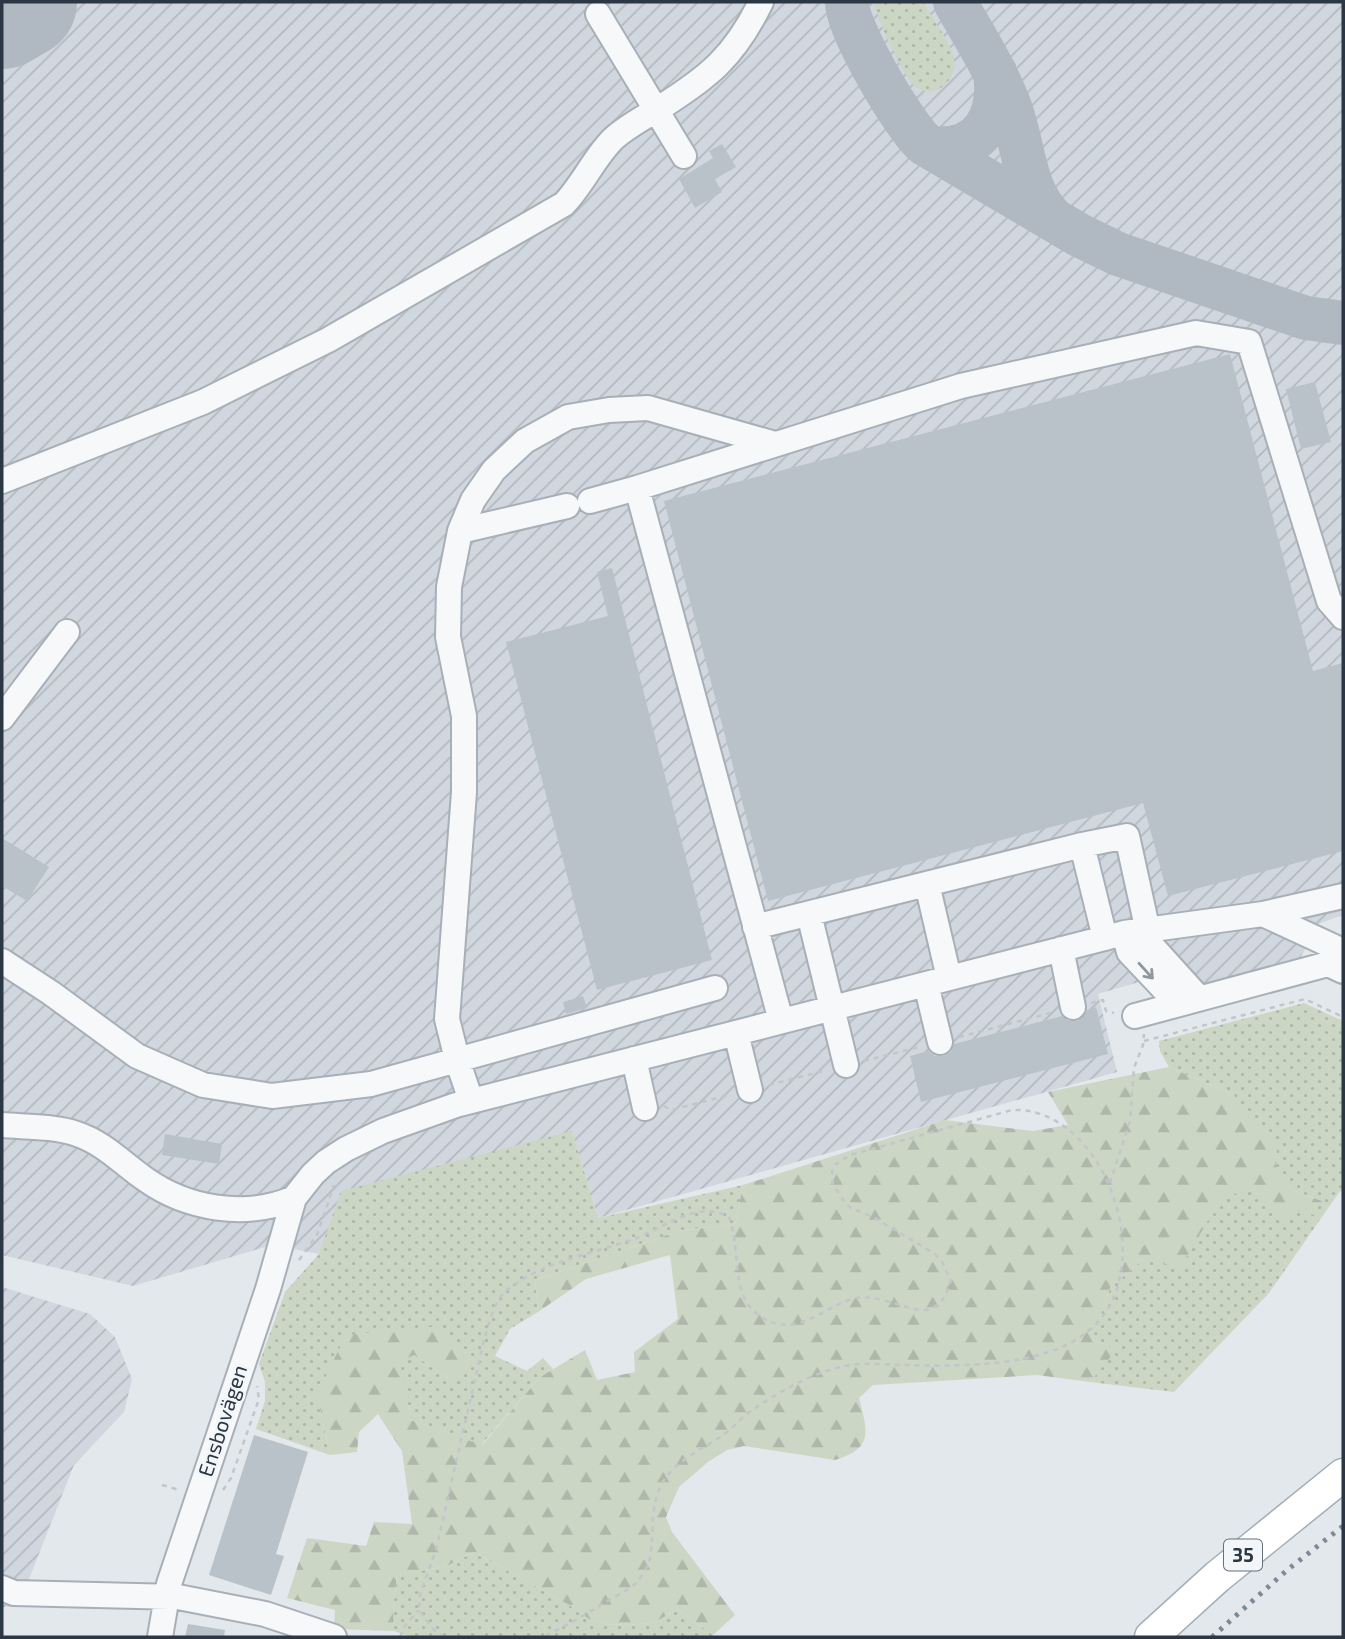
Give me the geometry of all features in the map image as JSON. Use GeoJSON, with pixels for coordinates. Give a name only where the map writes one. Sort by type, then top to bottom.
{"type":"FeatureCollection","features":[{"type":"Feature","properties":{"kind":"main road","name":"35"},"geometry":{"type":"LineString","coordinates":[[1151,1637],[1217,1577],[1342,1476]]}},
{"type":"Feature","properties":{"kind":"street"},"geometry":{"type":"LineString","coordinates":[[2,481],[203,402],[328,340],[564,204],[613,139],[707,77],[734,50],[761,2]]}},
{"type":"Feature","properties":{"kind":"street"},"geometry":{"type":"LineString","coordinates":[[598,14],[684,156]]}},
{"type":"Feature","properties":{"kind":"street"},"geometry":{"type":"LineString","coordinates":[[460,531],[636,488],[961,386],[1196,333],[1249,342],[1329,601],[1343,617]]}},
{"type":"Feature","properties":{"kind":"street"},"geometry":{"type":"LineString","coordinates":[[471,1101],[447,1019],[464,792],[464,716],[448,637],[449,587],[460,531],[473,500],[494,470],[525,441],[568,417],[609,410],[648,408],[775,444]]}},
{"type":"Feature","properties":{"kind":"street"},"geometry":{"type":"LineString","coordinates":[[636,488],[781,1021]]}},
{"type":"Feature","properties":{"kind":"street"},"geometry":{"type":"LineString","coordinates":[[2,718],[67,632]]}},
{"type":"Feature","properties":{"kind":"street"},"geometry":{"type":"LineString","coordinates":[[755,927],[1127,836],[1125,934],[1129,953],[1188,1001]]}},
{"type":"Feature","properties":{"kind":"street"},"geometry":{"type":"LineString","coordinates":[[1082,845],[1125,934]]}},
{"type":"Feature","properties":{"kind":"street"},"geometry":{"type":"LineString","coordinates":[[927,884],[940,1042]]}},
{"type":"Feature","properties":{"kind":"street"},"geometry":{"type":"LineString","coordinates":[[2,1125],[76,1134],[102,1146],[166,1192],[191,1202],[221,1209],[254,1210],[276,1206],[294,1198],[313,1174],[346,1149],[383,1131],[471,1101],[1061,949],[1125,934],[1263,914],[1343,896]]}},
{"type":"Feature","properties":{"kind":"street"},"geometry":{"type":"LineString","coordinates":[[809,914],[846,1065]]}},
{"type":"Feature","properties":{"kind":"street"},"geometry":{"type":"LineString","coordinates":[[1263,914],[1343,951]]}},
{"type":"Feature","properties":{"kind":"street"},"geometry":{"type":"LineString","coordinates":[[1061,949],[1073,1007]]}},
{"type":"Feature","properties":{"kind":"street"},"geometry":{"type":"LineString","coordinates":[[2,961],[137,1056],[203,1085],[272,1096],[371,1084],[715,988]]}},
{"type":"Feature","properties":{"kind":"street"},"geometry":{"type":"LineString","coordinates":[[1140,1014],[1328,964],[1343,971]]}},
{"type":"Feature","properties":{"kind":"street"},"geometry":{"type":"LineString","coordinates":[[737,1033],[750,1090]]}},
{"type":"Feature","properties":{"kind":"street"},"geometry":{"type":"LineString","coordinates":[[634,1059],[643,1102]]}},
{"type":"Feature","properties":{"kind":"street","name":"Ensbovägen"},"geometry":{"type":"LineString","coordinates":[[160,1637],[166,1595],[268,1289],[289,1254],[294,1198]]}},
{"type":"Feature","properties":{"kind":"street"},"geometry":{"type":"LineString","coordinates":[[2,1588],[14,1593],[166,1595],[265,1614],[334,1637]]}},
{"type":"Feature","properties":{"kind":"path"},"geometry":{"type":"LineString","coordinates":[[1144,1041],[1306,999],[1343,1017]]}},
{"type":"Feature","properties":{"kind":"path"},"geometry":{"type":"LineString","coordinates":[[643,1102],[671,1110],[1103,1000],[1106,1011],[1140,1014],[1144,1041],[1134,1068],[1130,1121],[1110,1183]]}},
{"type":"Feature","properties":{"kind":"path"},"geometry":{"type":"LineString","coordinates":[[400,1637],[419,1609],[421,1594],[436,1550],[484,1340],[498,1301],[504,1293],[525,1279],[565,1260],[629,1240],[695,1212],[710,1211],[729,1217],[734,1230],[742,1291],[749,1306],[766,1319],[780,1325],[799,1324],[856,1298],[879,1298],[918,1311],[928,1310],[941,1303],[948,1293],[951,1280],[942,1262],[935,1254],[873,1217],[851,1208],[833,1184],[832,1172],[835,1165],[850,1155],[1012,1110],[1026,1109],[1056,1120],[1078,1136],[1110,1183],[1120,1218],[1123,1258],[1114,1298],[1104,1316],[1093,1327],[1054,1350],[1029,1357],[964,1366],[854,1364],[818,1373],[788,1389],[753,1409],[725,1434],[666,1477],[653,1510],[650,1559],[634,1585],[564,1628],[542,1637]]}},
{"type":"Feature","properties":{"kind":"path"},"geometry":{"type":"LineString","coordinates":[[289,1254],[317,1235],[335,1182]]}},
{"type":"Feature","properties":{"kind":"path"},"geometry":{"type":"LineString","coordinates":[[419,1609],[434,1630],[444,1637]]}},
{"type":"Feature","properties":{"kind":"shaded area"},"geometry":{"type":"Polygon","coordinates":[[[2,2],[1343,2],[1343,915],[1318,924],[1300,959],[1197,988],[1139,982],[1098,994],[1117,1072],[598,1218],[572,1131],[329,1229],[319,1254],[272,1245],[133,1286],[2,1255],[2,2]]]}},
{"type":"Feature","properties":{"kind":"shaded area"},"geometry":{"type":"Polygon","coordinates":[[[2,1287],[90,1314],[115,1337],[132,1379],[124,1412],[74,1465],[18,1607],[2,1607],[2,1287]]]}},
{"type":"Feature","properties":{"kind":"green space"},"geometry":{"type":"Polygon","coordinates":[[[874,2],[923,2],[945,37],[954,58],[953,73],[944,85],[932,91],[924,91],[911,82],[891,48],[874,2]]]}},
{"type":"Feature","properties":{"kind":"green space"},"geometry":{"type":"Polygon","coordinates":[[[1304,1003],[1343,1021],[1343,1193],[1340,1191],[1269,1293],[1174,1392],[1090,1382],[1116,1349],[1092,1340],[1110,1288],[1147,1256],[1203,1227],[1226,1189],[1253,1188],[1295,1209],[1322,1201],[1292,1190],[1276,1175],[1234,1095],[1169,1067],[1160,1051],[1159,1041],[1304,1003]]]}},
{"type":"Feature","properties":{"kind":"green space"},"geometry":{"type":"Polygon","coordinates":[[[1169,1067],[1234,1095],[1277,1147],[1276,1175],[1292,1190],[1322,1201],[1313,1215],[1295,1209],[1284,1217],[1253,1188],[1236,1194],[1226,1190],[1179,1270],[1147,1256],[1110,1288],[1092,1340],[1117,1349],[1090,1382],[1037,1375],[873,1385],[859,1398],[865,1437],[857,1450],[848,1455],[835,1460],[744,1446],[727,1450],[708,1462],[679,1487],[666,1517],[672,1532],[735,1615],[713,1635],[678,1609],[655,1622],[605,1624],[589,1619],[571,1606],[474,1552],[447,1566],[397,1575],[393,1608],[394,1631],[334,1629],[335,1610],[287,1598],[307,1538],[366,1546],[374,1522],[412,1524],[402,1451],[378,1414],[359,1432],[357,1452],[330,1455],[317,1394],[346,1335],[441,1326],[473,1357],[456,1383],[414,1355],[400,1362],[411,1420],[482,1445],[540,1377],[585,1350],[597,1380],[635,1372],[634,1352],[678,1319],[670,1255],[586,1279],[538,1312],[535,1280],[682,1230],[735,1225],[743,1185],[945,1120],[1033,1131],[1068,1125],[1048,1092],[1169,1067]]]}},
{"type":"Feature","properties":{"kind":"green space"},"geometry":{"type":"Polygon","coordinates":[[[572,1131],[598,1218],[743,1185],[735,1225],[682,1230],[535,1280],[538,1312],[510,1329],[495,1356],[527,1371],[543,1358],[553,1369],[540,1377],[481,1445],[411,1420],[399,1362],[414,1355],[456,1383],[441,1326],[317,1394],[330,1455],[256,1429],[265,1401],[265,1382],[259,1364],[285,1292],[319,1254],[341,1191],[572,1131]]]}},
{"type":"Feature","properties":{"kind":"green space"},"geometry":{"type":"Polygon","coordinates":[[[474,1552],[571,1606],[589,1619],[605,1624],[655,1622],[678,1609],[713,1635],[412,1637],[394,1631],[393,1608],[397,1575],[447,1566],[474,1552]]]}},
{"type":"Feature","properties":{"kind":"building"},"geometry":{"type":"Polygon","coordinates":[[[722,144],[736,167],[715,179],[722,192],[695,208],[679,179],[713,158],[709,151],[722,144]]]}},
{"type":"Feature","properties":{"kind":"building"},"geometry":{"type":"Polygon","coordinates":[[[1230,354],[1313,671],[1343,663],[1343,851],[1168,896],[1143,803],[768,901],[664,501],[1230,354]]]}},
{"type":"Feature","properties":{"kind":"building"},"geometry":{"type":"Polygon","coordinates":[[[1315,382],[1331,442],[1301,449],[1286,389],[1315,382]]]}},
{"type":"Feature","properties":{"kind":"building"},"geometry":{"type":"Polygon","coordinates":[[[612,568],[712,960],[597,990],[506,642],[608,616],[597,572],[612,568]]]}},
{"type":"Feature","properties":{"kind":"building"},"geometry":{"type":"Polygon","coordinates":[[[2,838],[49,867],[27,901],[2,886],[2,838]]]}},
{"type":"Feature","properties":{"kind":"building"},"geometry":{"type":"Polygon","coordinates":[[[583,996],[587,1008],[566,1014],[563,1002],[583,996]]]}},
{"type":"Feature","properties":{"kind":"building"},"geometry":{"type":"Polygon","coordinates":[[[1096,1007],[1108,1054],[921,1102],[910,1056],[928,1051],[935,1056],[944,1056],[951,1052],[954,1044],[1062,1016],[1068,1021],[1077,1021],[1083,1018],[1087,1010],[1096,1007]]]}},
{"type":"Feature","properties":{"kind":"building"},"geometry":{"type":"Polygon","coordinates":[[[165,1134],[222,1144],[219,1164],[162,1155],[165,1134]]]}},
{"type":"Feature","properties":{"kind":"building"},"geometry":{"type":"Polygon","coordinates":[[[254,1435],[308,1452],[276,1554],[284,1556],[271,1595],[209,1575],[254,1435]]]}},
{"type":"Feature","properties":{"kind":"building"},"geometry":{"type":"Polygon","coordinates":[[[188,1624],[225,1630],[224,1637],[185,1637],[188,1624]]]}},
{"type":"Feature","properties":{"kind":"taxiway"},"geometry":{"type":"LineString","coordinates":[[847,2],[856,32],[878,76],[904,119],[925,144],[1079,235],[1118,254],[1306,318],[1343,323]]}},
{"type":"Feature","properties":{"kind":"taxiway"},"geometry":{"type":"LineString","coordinates":[[955,2],[1004,93],[1015,121],[1030,182],[1044,209],[1054,220]]}},
{"type":"Feature","properties":{"kind":"taxiway"},"geometry":{"type":"LineString","coordinates":[[933,148],[950,148],[964,144],[976,138],[985,128],[995,103],[995,72]]}},
{"type":"Feature","properties":{"kind":"runway"},"geometry":{"type":"LineString","coordinates":[[2,13],[21,2]]}},
{"type":"Feature","properties":{"kind":"railway"},"geometry":{"type":"LineString","coordinates":[[1212,1637],[1286,1571],[1343,1526]]}}]}
